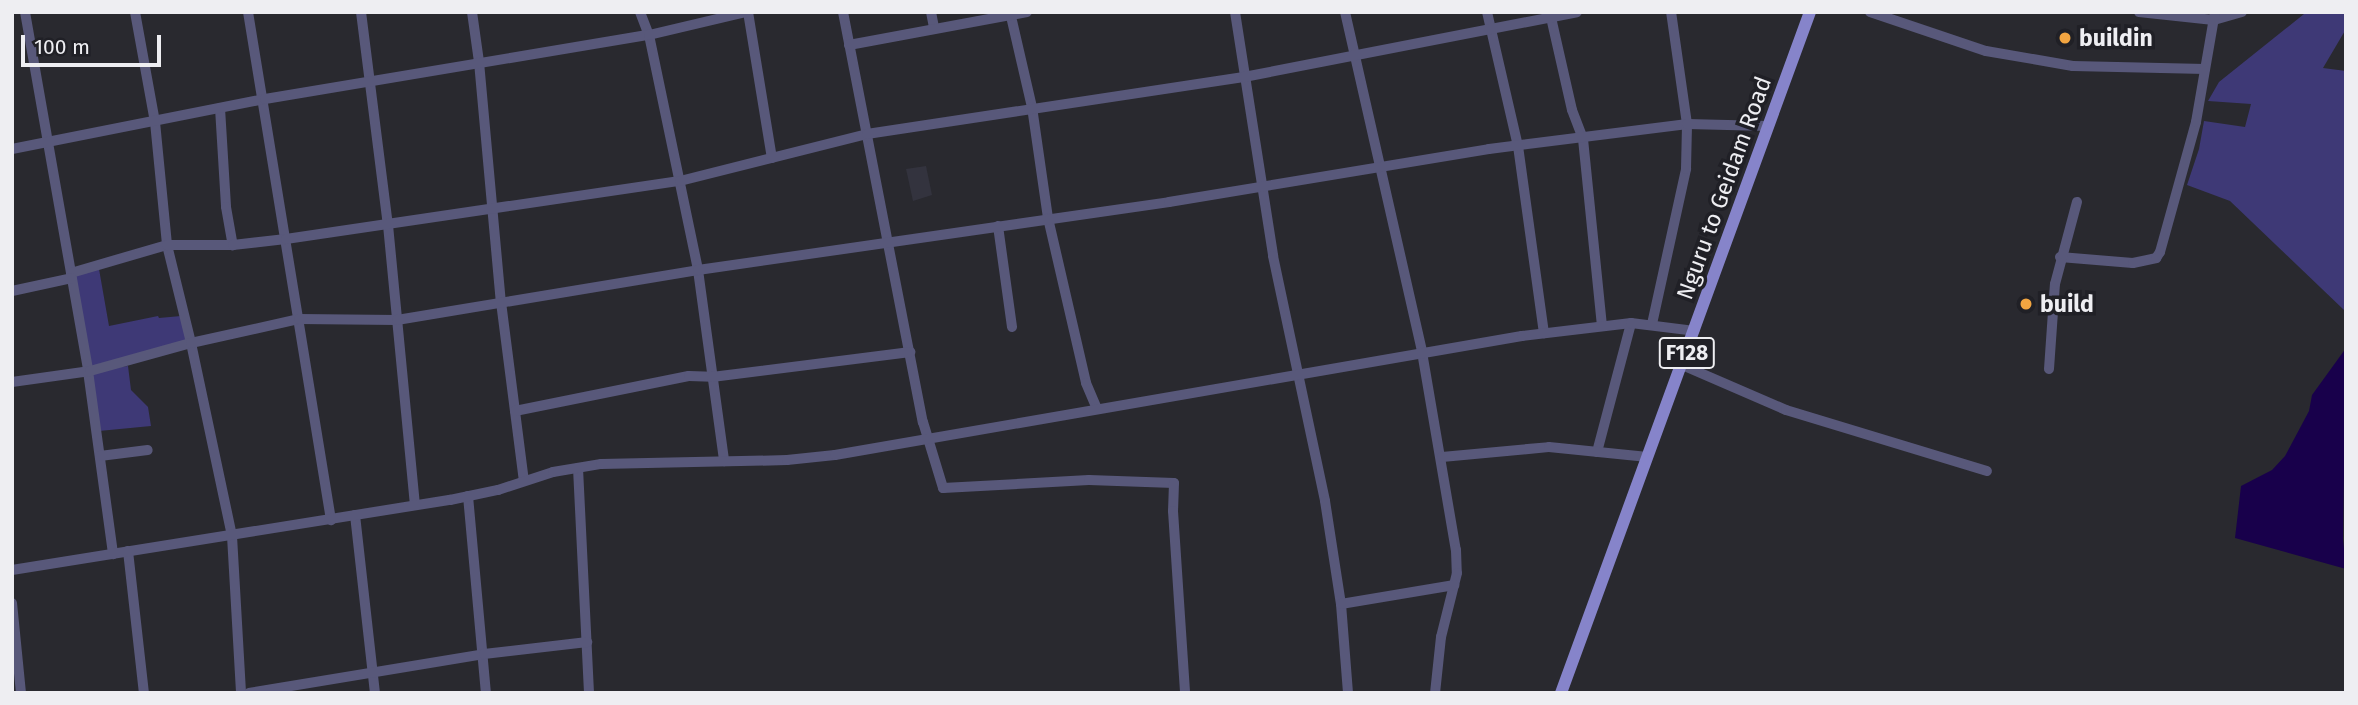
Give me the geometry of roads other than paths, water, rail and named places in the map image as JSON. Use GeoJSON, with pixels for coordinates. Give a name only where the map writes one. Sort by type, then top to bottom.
{"type":"FeatureCollection","features":[{"type":"Feature","properties":{"kind":"main road","name":"Nguru to Geidam Road"},"geometry":{"type":"LineString","coordinates":[[1561,693],[1696,331],[1810,12]]}},
{"type":"Feature","properties":{"kind":"street"},"geometry":{"type":"LineString","coordinates":[[25,12],[88,371],[113,554]]}},
{"type":"Feature","properties":{"kind":"street"},"geometry":{"type":"LineString","coordinates":[[135,12],[155,122],[167,245],[191,342],[232,536],[241,693]]}},
{"type":"Feature","properties":{"kind":"street"},"geometry":{"type":"LineString","coordinates":[[248,12],[265,99],[331,520]]}},
{"type":"Feature","properties":{"kind":"street"},"geometry":{"type":"LineString","coordinates":[[361,12],[372,80],[388,225],[415,505]]}},
{"type":"Feature","properties":{"kind":"street"},"geometry":{"type":"LineString","coordinates":[[472,12],[479,62],[500,302],[524,481]]}},
{"type":"Feature","properties":{"kind":"street"},"geometry":{"type":"LineString","coordinates":[[640,12],[649,35],[698,270],[724,461]]}},
{"type":"Feature","properties":{"kind":"street"},"geometry":{"type":"LineString","coordinates":[[12,149],[265,99],[649,35],[747,12],[772,158]]}},
{"type":"Feature","properties":{"kind":"street"},"geometry":{"type":"LineString","coordinates":[[843,12],[923,422],[931,439],[943,488],[1089,480],[1174,483],[1173,511],[1185,693]]}},
{"type":"Feature","properties":{"kind":"street"},"geometry":{"type":"LineString","coordinates":[[931,12],[934,28]]}},
{"type":"Feature","properties":{"kind":"street"},"geometry":{"type":"LineString","coordinates":[[849,45],[1027,12]]}},
{"type":"Feature","properties":{"kind":"street"},"geometry":{"type":"LineString","coordinates":[[1235,12],[1261,187],[1325,501],[1341,604],[1348,693]]}},
{"type":"Feature","properties":{"kind":"street"},"geometry":{"type":"LineString","coordinates":[[1345,12],[1377,166],[1422,352],[1456,550],[1454,585],[1441,637],[1434,693]]}},
{"type":"Feature","properties":{"kind":"street"},"geometry":{"type":"LineString","coordinates":[[1487,12],[1518,146],[1545,333]]}},
{"type":"Feature","properties":{"kind":"street"},"geometry":{"type":"LineString","coordinates":[[12,291],[71,276],[167,245],[233,245],[286,239],[680,181],[867,134],[1244,77],[1355,57],[1550,15],[1577,12]]}},
{"type":"Feature","properties":{"kind":"street"},"geometry":{"type":"LineString","coordinates":[[1652,324],[1686,169],[1687,124],[1671,12]]}},
{"type":"Feature","properties":{"kind":"street"},"geometry":{"type":"LineString","coordinates":[[1870,12],[1986,51],[2060,64],[2205,69]]}},
{"type":"Feature","properties":{"kind":"street"},"geometry":{"type":"LineString","coordinates":[[2139,12],[2214,16],[2242,12]]}},
{"type":"Feature","properties":{"kind":"street"},"geometry":{"type":"LineString","coordinates":[[1011,14],[1032,107],[1048,218],[1086,383],[1097,409]]}},
{"type":"Feature","properties":{"kind":"street"},"geometry":{"type":"LineString","coordinates":[[1550,15],[1573,110],[1583,139],[1602,326]]}},
{"type":"Feature","properties":{"kind":"street"},"geometry":{"type":"LineString","coordinates":[[2060,257],[2133,263],[2156,258],[2161,252],[2196,122],[2214,16]]}},
{"type":"Feature","properties":{"kind":"street"},"geometry":{"type":"LineString","coordinates":[[220,108],[226,207],[233,245]]}},
{"type":"Feature","properties":{"kind":"street"},"geometry":{"type":"LineString","coordinates":[[12,382],[88,371],[191,342],[299,319],[397,320],[698,270],[1261,187],[1377,166],[1518,146],[1687,124],[1768,126]]}},
{"type":"Feature","properties":{"kind":"street"},"geometry":{"type":"LineString","coordinates":[[2049,369],[2060,257],[2077,202]]}},
{"type":"Feature","properties":{"kind":"street"},"geometry":{"type":"LineString","coordinates":[[998,226],[1012,327]]}},
{"type":"Feature","properties":{"kind":"street"},"geometry":{"type":"LineString","coordinates":[[1597,452],[1632,323]]}},
{"type":"Feature","properties":{"kind":"street"},"geometry":{"type":"LineString","coordinates":[[12,570],[468,496],[601,464],[835,455],[1299,373],[1545,333],[1632,323],[1696,331]]}},
{"type":"Feature","properties":{"kind":"street"},"geometry":{"type":"LineString","coordinates":[[515,411],[689,376],[712,377],[910,352]]}},
{"type":"Feature","properties":{"kind":"street"},"geometry":{"type":"LineString","coordinates":[[1682,365],[1786,410],[1987,471]]}},
{"type":"Feature","properties":{"kind":"street"},"geometry":{"type":"LineString","coordinates":[[1442,457],[1549,447],[1647,457]]}},
{"type":"Feature","properties":{"kind":"street"},"geometry":{"type":"LineString","coordinates":[[100,456],[148,450]]}},
{"type":"Feature","properties":{"kind":"street"},"geometry":{"type":"LineString","coordinates":[[578,468],[589,693]]}},
{"type":"Feature","properties":{"kind":"street"},"geometry":{"type":"LineString","coordinates":[[468,496],[486,693]]}},
{"type":"Feature","properties":{"kind":"street"},"geometry":{"type":"LineString","coordinates":[[355,515],[375,693]]}},
{"type":"Feature","properties":{"kind":"street"},"geometry":{"type":"LineString","coordinates":[[128,551],[144,693]]}},
{"type":"Feature","properties":{"kind":"street"},"geometry":{"type":"LineString","coordinates":[[1341,604],[1454,585]]}},
{"type":"Feature","properties":{"kind":"street"},"geometry":{"type":"LineString","coordinates":[[12,603],[21,693]]}},
{"type":"Feature","properties":{"kind":"street"},"geometry":{"type":"LineString","coordinates":[[248,693],[484,654],[587,642]]}},
{"type":"Feature","properties":{"kind":"place","name":"buildin"},"geometry":{"type":"Point","coordinates":[2065,38]}},
{"type":"Feature","properties":{"kind":"place","name":"build"},"geometry":{"type":"Point","coordinates":[2026,304]}}]}
